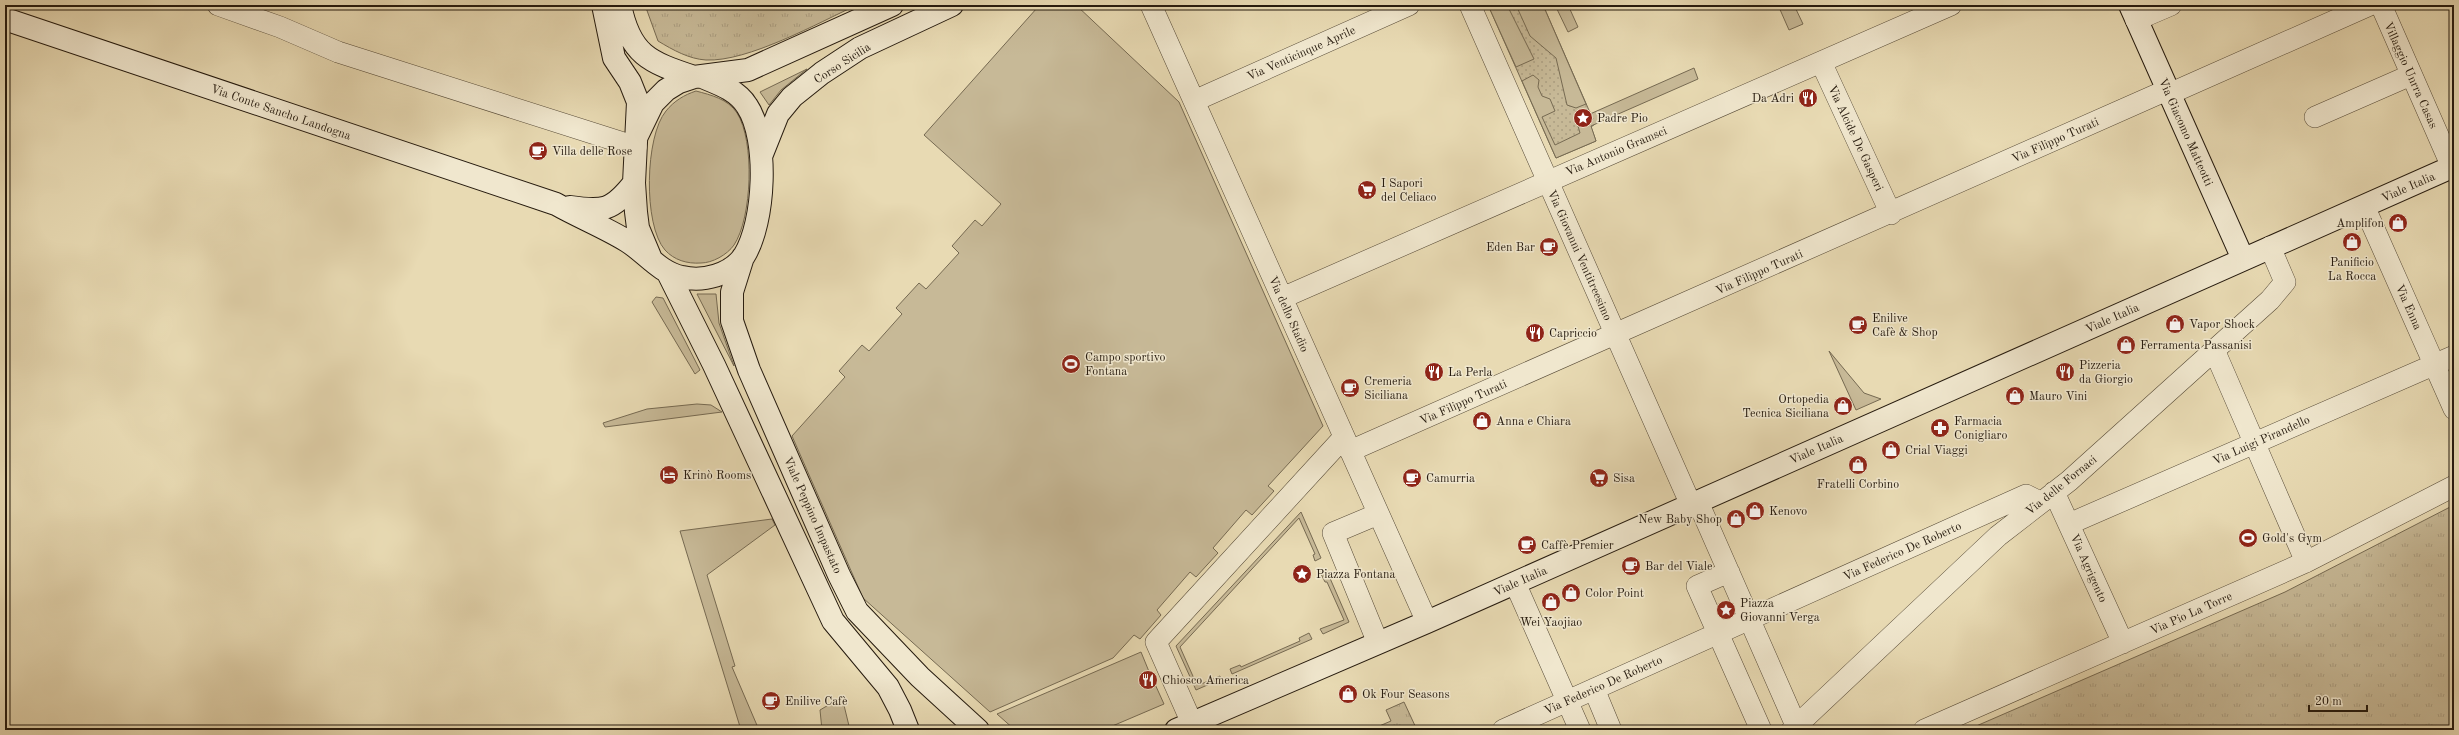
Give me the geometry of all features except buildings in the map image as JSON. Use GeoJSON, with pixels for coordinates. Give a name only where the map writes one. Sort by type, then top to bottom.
{"type":"FeatureCollection","features":[{"type":"Feature","properties":{"kind":"main road"},"geometry":{"type":"LineString","coordinates":[[603,5],[614,58],[630,82],[638,102],[634,183],[638,228],[651,259]]}},
{"type":"Feature","properties":{"kind":"main road"},"geometry":{"type":"LineString","coordinates":[[620,5],[624,24],[633,44],[648,58],[736,93],[747,105],[754,120],[762,154]]}},
{"type":"Feature","properties":{"kind":"main road"},"geometry":{"type":"LineString","coordinates":[[636,142],[653,104],[666,90],[679,82],[698,77],[748,70],[892,5]]}},
{"type":"Feature","properties":{"kind":"main road","name":"Corso Sicilia"},"geometry":{"type":"LineString","coordinates":[[762,154],[778,114],[792,97],[860,48],[952,5]]}},
{"type":"Feature","properties":{"kind":"main road","name":"Via Giacomo Matteotti"},"geometry":{"type":"LineString","coordinates":[[2133,12],[2243,259]]}},
{"type":"Feature","properties":{"kind":"main road","name":"Via Conte Sancho Landogna"},"geometry":{"type":"LineString","coordinates":[[5,19],[556,204]]}},
{"type":"Feature","properties":{"kind":"main road","name":"Viale Peppino Impastato"},"geometry":{"type":"LineString","coordinates":[[762,154],[761,183],[754,231],[743,257],[732,292],[732,321],[749,370],[839,576],[857,611],[920,677],[978,730]]}},
{"type":"Feature","properties":{"kind":"main road","name":"Viale Italia"},"geometry":{"type":"LineString","coordinates":[[1188,728],[2453,167]]}},
{"type":"Feature","properties":{"kind":"main road"},"geometry":{"type":"LineString","coordinates":[[556,204],[598,211],[610,206],[624,195],[634,183]]}},
{"type":"Feature","properties":{"kind":"main road"},"geometry":{"type":"LineString","coordinates":[[556,204],[626,241],[668,273],[714,365],[833,621],[888,687],[908,730]]}},
{"type":"Feature","properties":{"kind":"main road"},"geometry":{"type":"LineString","coordinates":[[668,273],[699,279],[714,277],[743,257]]}},
{"type":"Feature","properties":{"kind":"street"},"geometry":{"type":"LineString","coordinates":[[218,5],[280,27],[338,52],[636,142]]}},
{"type":"Feature","properties":{"kind":"street","name":"Via dello Stadio"},"geometry":{"type":"LineString","coordinates":[[1151,5],[1426,622]]}},
{"type":"Feature","properties":{"kind":"street","name":"Via Venticinque Aprile"},"geometry":{"type":"LineString","coordinates":[[1194,101],[1409,5]]}},
{"type":"Feature","properties":{"kind":"street","name":"Via Giovanni Ventitreesimo"},"geometry":{"type":"LineString","coordinates":[[1470,5],[1615,335],[1729,572],[1757,617],[1799,725]]}},
{"type":"Feature","properties":{"kind":"street","name":"Via Antonio Gramsci"},"geometry":{"type":"LineString","coordinates":[[1282,298],[1951,5]]}},
{"type":"Feature","properties":{"kind":"street"},"geometry":{"type":"LineString","coordinates":[[2133,12],[2171,5]]}},
{"type":"Feature","properties":{"kind":"street","name":"Via Filippo Turati"},"geometry":{"type":"LineString","coordinates":[[1347,444],[1615,335],[2370,5]]}},
{"type":"Feature","properties":{"kind":"street","name":"Villaggio Unrra Casas"},"geometry":{"type":"LineString","coordinates":[[2381,5],[2453,167]]}},
{"type":"Feature","properties":{"kind":"street","name":"Via Alcide De Gasperi"},"geometry":{"type":"LineString","coordinates":[[1821,62],[1891,214]]}},
{"type":"Feature","properties":{"kind":"street"},"geometry":{"type":"LineString","coordinates":[[2315,117],[2411,74]]}},
{"type":"Feature","properties":{"kind":"street","name":"Via Enna"},"geometry":{"type":"LineString","coordinates":[[2364,206],[2454,409]]}},
{"type":"Feature","properties":{"kind":"street","name":"Via delle Fornaci"},"geometry":{"type":"LineString","coordinates":[[1799,725],[1998,536],[2047,497],[2215,352],[2270,300],[2285,282],[2270,247]]}},
{"type":"Feature","properties":{"kind":"street"},"geometry":{"type":"LineString","coordinates":[[2215,352],[2306,562]]}},
{"type":"Feature","properties":{"kind":"street","name":"Via Luigi Pirandello"},"geometry":{"type":"LineString","coordinates":[[2069,524],[2454,356]]}},
{"type":"Feature","properties":{"kind":"street"},"geometry":{"type":"LineString","coordinates":[[1188,728],[1156,642],[1347,444]]}},
{"type":"Feature","properties":{"kind":"street","name":"Via Pio La Torre"},"geometry":{"type":"LineString","coordinates":[[1924,730],[2306,562],[2454,486]]}},
{"type":"Feature","properties":{"kind":"street","name":"Via Federico De Roberto"},"geometry":{"type":"LineString","coordinates":[[1503,730],[2026,495],[2047,497]]}},
{"type":"Feature","properties":{"kind":"street","name":"Via Agrigento"},"geometry":{"type":"LineString","coordinates":[[2047,497],[2069,524],[2123,643]]}},
{"type":"Feature","properties":{"kind":"street"},"geometry":{"type":"LineString","coordinates":[[1378,514],[1333,534],[1378,643]]}},
{"type":"Feature","properties":{"kind":"street"},"geometry":{"type":"LineString","coordinates":[[1729,572],[1697,586],[1711,637],[1760,730]]}},
{"type":"Feature","properties":{"kind":"street"},"geometry":{"type":"LineString","coordinates":[[1515,583],[1580,730]]}},
{"type":"Feature","properties":{"kind":"street"},"geometry":{"type":"LineString","coordinates":[[1594,689],[1611,730]]}},
{"type":"Feature","properties":{"kind":"green space"},"geometry":{"type":"Polygon","coordinates":[[[645,5],[857,5],[803,31],[762,48],[742,55],[723,59],[706,60],[687,56],[658,41],[645,5]]]}},
{"type":"Feature","properties":{"kind":"green space","name":"Campo sportivo Fontana"},"geometry":{"type":"Polygon","coordinates":[[[1043,5],[1076,5],[1179,102],[1323,426],[1268,486],[1274,491],[1252,515],[1246,510],[1213,548],[1218,553],[1196,577],[1190,572],[1157,610],[1161,615],[1140,639],[1134,635],[1113,658],[990,712],[863,598],[792,436],[845,377],[839,371],[862,345],[869,351],[902,314],[896,308],[919,283],[926,289],[959,253],[952,246],[975,220],[982,226],[1001,204],[924,135],[1037,8],[1043,5]]]}},
{"type":"Feature","properties":{"kind":"green space"},"geometry":{"type":"Polygon","coordinates":[[[1488,5],[1543,5],[1595,124],[1591,127],[1596,141],[1556,158],[1488,5]]]}},
{"type":"Feature","properties":{"kind":"green space"},"geometry":{"type":"Polygon","coordinates":[[[1488,5],[1511,5],[1508,7],[1534,59],[1516,67],[1488,5]]]}},
{"type":"Feature","properties":{"kind":"green space"},"geometry":{"type":"Polygon","coordinates":[[[1516,5],[1543,5],[1586,104],[1576,108],[1567,105],[1556,58],[1530,36],[1516,5]]]}},
{"type":"Feature","properties":{"kind":"green space"},"geometry":{"type":"Polygon","coordinates":[[[1555,5],[1568,5],[1578,27],[1568,32],[1555,5]]]}},
{"type":"Feature","properties":{"kind":"green space"},"geometry":{"type":"Polygon","coordinates":[[[1778,5],[1794,5],[1803,24],[1789,30],[1778,5]]]}},
{"type":"Feature","properties":{"kind":"green space"},"geometry":{"type":"Polygon","coordinates":[[[1694,68],[1698,79],[1591,126],[1596,141],[1556,158],[1522,81],[1533,75],[1539,80],[1538,87],[1542,96],[1550,99],[1555,111],[1542,117],[1555,145],[1580,133],[1578,126],[1593,119],[1590,114],[1694,68]]]}},
{"type":"Feature","properties":{"kind":"green space"},"geometry":{"type":"Polygon","coordinates":[[[807,69],[781,90],[769,105],[760,92],[807,69]]]}},
{"type":"Feature","properties":{"kind":"green space"},"geometry":{"type":"Polygon","coordinates":[[[696,91],[724,101],[737,113],[743,126],[749,160],[748,199],[745,217],[740,233],[731,249],[714,260],[705,263],[681,261],[665,250],[658,238],[650,202],[649,180],[651,159],[659,123],[672,104],[683,96],[696,91]]]}},
{"type":"Feature","properties":{"kind":"green space"},"geometry":{"type":"Polygon","coordinates":[[[697,294],[716,294],[719,323],[734,366],[697,294]]]}},
{"type":"Feature","properties":{"kind":"green space"},"geometry":{"type":"Polygon","coordinates":[[[656,297],[663,298],[700,370],[695,374],[652,302],[656,297]]]}},
{"type":"Feature","properties":{"kind":"green space"},"geometry":{"type":"Polygon","coordinates":[[[1829,351],[1864,393],[1881,399],[1856,410],[1829,351]]]}},
{"type":"Feature","properties":{"kind":"green space"},"geometry":{"type":"Polygon","coordinates":[[[697,404],[711,405],[722,412],[605,427],[603,423],[647,409],[697,404]]]}},
{"type":"Feature","properties":{"kind":"green space"},"geometry":{"type":"Polygon","coordinates":[[[2454,505],[2454,730],[1967,730],[2285,592],[2454,505]]]}},
{"type":"Feature","properties":{"kind":"green space"},"geometry":{"type":"Polygon","coordinates":[[[1301,512],[1321,558],[1315,561],[1313,555],[1315,554],[1299,518],[1180,647],[1196,683],[1199,685],[1220,676],[1221,679],[1196,690],[1176,646],[1301,512]]]}},
{"type":"Feature","properties":{"kind":"green space"},"geometry":{"type":"Polygon","coordinates":[[[772,519],[775,525],[707,575],[735,666],[732,667],[759,730],[741,730],[680,531],[772,519]]]}},
{"type":"Feature","properties":{"kind":"green space"},"geometry":{"type":"Polygon","coordinates":[[[1326,569],[1349,622],[1323,634],[1320,629],[1344,620],[1327,582],[1325,582],[1320,572],[1326,569]]]}},
{"type":"Feature","properties":{"kind":"green space"},"geometry":{"type":"Polygon","coordinates":[[[1309,633],[1312,639],[1232,674],[1230,669],[1240,665],[1241,667],[1300,641],[1299,638],[1309,633]]]}},
{"type":"Feature","properties":{"kind":"green space"},"geometry":{"type":"Polygon","coordinates":[[[1141,652],[1150,674],[1142,677],[1146,686],[1154,682],[1164,704],[1103,730],[1015,730],[997,714],[1141,652]]]}},
{"type":"Feature","properties":{"kind":"green space"},"geometry":{"type":"Polygon","coordinates":[[[842,697],[850,730],[822,730],[820,710],[842,697]]]}},
{"type":"Feature","properties":{"kind":"green space"},"geometry":{"type":"Polygon","coordinates":[[[1404,702],[1417,730],[1370,730],[1391,721],[1386,710],[1404,702]]]}},
{"type":"Feature","properties":{"kind":"place","name":"Da Adri"},"geometry":{"type":"Point","coordinates":[1808,98]}},
{"type":"Feature","properties":{"kind":"place","name":"Padre Pio"},"geometry":{"type":"Point","coordinates":[1583,118]}},
{"type":"Feature","properties":{"kind":"place","name":"Villa delle Rose"},"geometry":{"type":"Point","coordinates":[538,151]}},
{"type":"Feature","properties":{"kind":"place","name":"I Sapori del Celiaco"},"geometry":{"type":"Point","coordinates":[1367,190]}},
{"type":"Feature","properties":{"kind":"place","name":"Amplifon"},"geometry":{"type":"Point","coordinates":[2398,223]}},
{"type":"Feature","properties":{"kind":"place","name":"Panificio La Rocca"},"geometry":{"type":"Point","coordinates":[2352,242]}},
{"type":"Feature","properties":{"kind":"place","name":"Eden Bar"},"geometry":{"type":"Point","coordinates":[1549,247]}},
{"type":"Feature","properties":{"kind":"place","name":"Vapor Shock"},"geometry":{"type":"Point","coordinates":[2175,324]}},
{"type":"Feature","properties":{"kind":"place","name":"Enilive Cafè & Shop"},"geometry":{"type":"Point","coordinates":[1858,325]}},
{"type":"Feature","properties":{"kind":"place","name":"Capriccio"},"geometry":{"type":"Point","coordinates":[1535,333]}},
{"type":"Feature","properties":{"kind":"place","name":"Ferramenta Passanisi"},"geometry":{"type":"Point","coordinates":[2126,345]}},
{"type":"Feature","properties":{"kind":"place","name":"Campo sportivo Fontana"},"geometry":{"type":"Point","coordinates":[1071,364]}},
{"type":"Feature","properties":{"kind":"place","name":"La Perla"},"geometry":{"type":"Point","coordinates":[1434,372]}},
{"type":"Feature","properties":{"kind":"place","name":"Pizzeria da Giorgio"},"geometry":{"type":"Point","coordinates":[2065,372]}},
{"type":"Feature","properties":{"kind":"place","name":"Cremeria Siciliana"},"geometry":{"type":"Point","coordinates":[1350,388]}},
{"type":"Feature","properties":{"kind":"place","name":"Mauro Vini"},"geometry":{"type":"Point","coordinates":[2015,396]}},
{"type":"Feature","properties":{"kind":"place","name":"Ortopedia Tecnica Siciliana"},"geometry":{"type":"Point","coordinates":[1843,406]}},
{"type":"Feature","properties":{"kind":"place","name":"Anna e Chiara"},"geometry":{"type":"Point","coordinates":[1482,421]}},
{"type":"Feature","properties":{"kind":"place","name":"Farmacia Conigliaro"},"geometry":{"type":"Point","coordinates":[1940,428]}},
{"type":"Feature","properties":{"kind":"place","name":"Crial Viaggi"},"geometry":{"type":"Point","coordinates":[1891,450]}},
{"type":"Feature","properties":{"kind":"place","name":"Fratelli Corbino"},"geometry":{"type":"Point","coordinates":[1858,465]}},
{"type":"Feature","properties":{"kind":"place","name":"Krinò Rooms"},"geometry":{"type":"Point","coordinates":[669,475]}},
{"type":"Feature","properties":{"kind":"place","name":"Camurria"},"geometry":{"type":"Point","coordinates":[1412,478]}},
{"type":"Feature","properties":{"kind":"place","name":"Sisa"},"geometry":{"type":"Point","coordinates":[1599,478]}},
{"type":"Feature","properties":{"kind":"place","name":"Kenovo"},"geometry":{"type":"Point","coordinates":[1755,511]}},
{"type":"Feature","properties":{"kind":"place","name":"New Baby Shop"},"geometry":{"type":"Point","coordinates":[1736,519]}},
{"type":"Feature","properties":{"kind":"place","name":"Gold's Gym"},"geometry":{"type":"Point","coordinates":[2248,538]}},
{"type":"Feature","properties":{"kind":"place","name":"Caffè Premier"},"geometry":{"type":"Point","coordinates":[1527,545]}},
{"type":"Feature","properties":{"kind":"place","name":"Bar del Viale"},"geometry":{"type":"Point","coordinates":[1631,566]}},
{"type":"Feature","properties":{"kind":"place","name":"Piazza Fontana"},"geometry":{"type":"Point","coordinates":[1302,574]}},
{"type":"Feature","properties":{"kind":"place","name":"Color Point"},"geometry":{"type":"Point","coordinates":[1571,593]}},
{"type":"Feature","properties":{"kind":"place","name":"Wei Yaojiao"},"geometry":{"type":"Point","coordinates":[1551,602]}},
{"type":"Feature","properties":{"kind":"place","name":"Piazza Giovanni Verga"},"geometry":{"type":"Point","coordinates":[1726,610]}},
{"type":"Feature","properties":{"kind":"place","name":"Chiosco America"},"geometry":{"type":"Point","coordinates":[1148,680]}},
{"type":"Feature","properties":{"kind":"place","name":"Ok Four Seasons"},"geometry":{"type":"Point","coordinates":[1348,694]}},
{"type":"Feature","properties":{"kind":"place","name":"Enilive Cafè"},"geometry":{"type":"Point","coordinates":[771,701]}}]}
